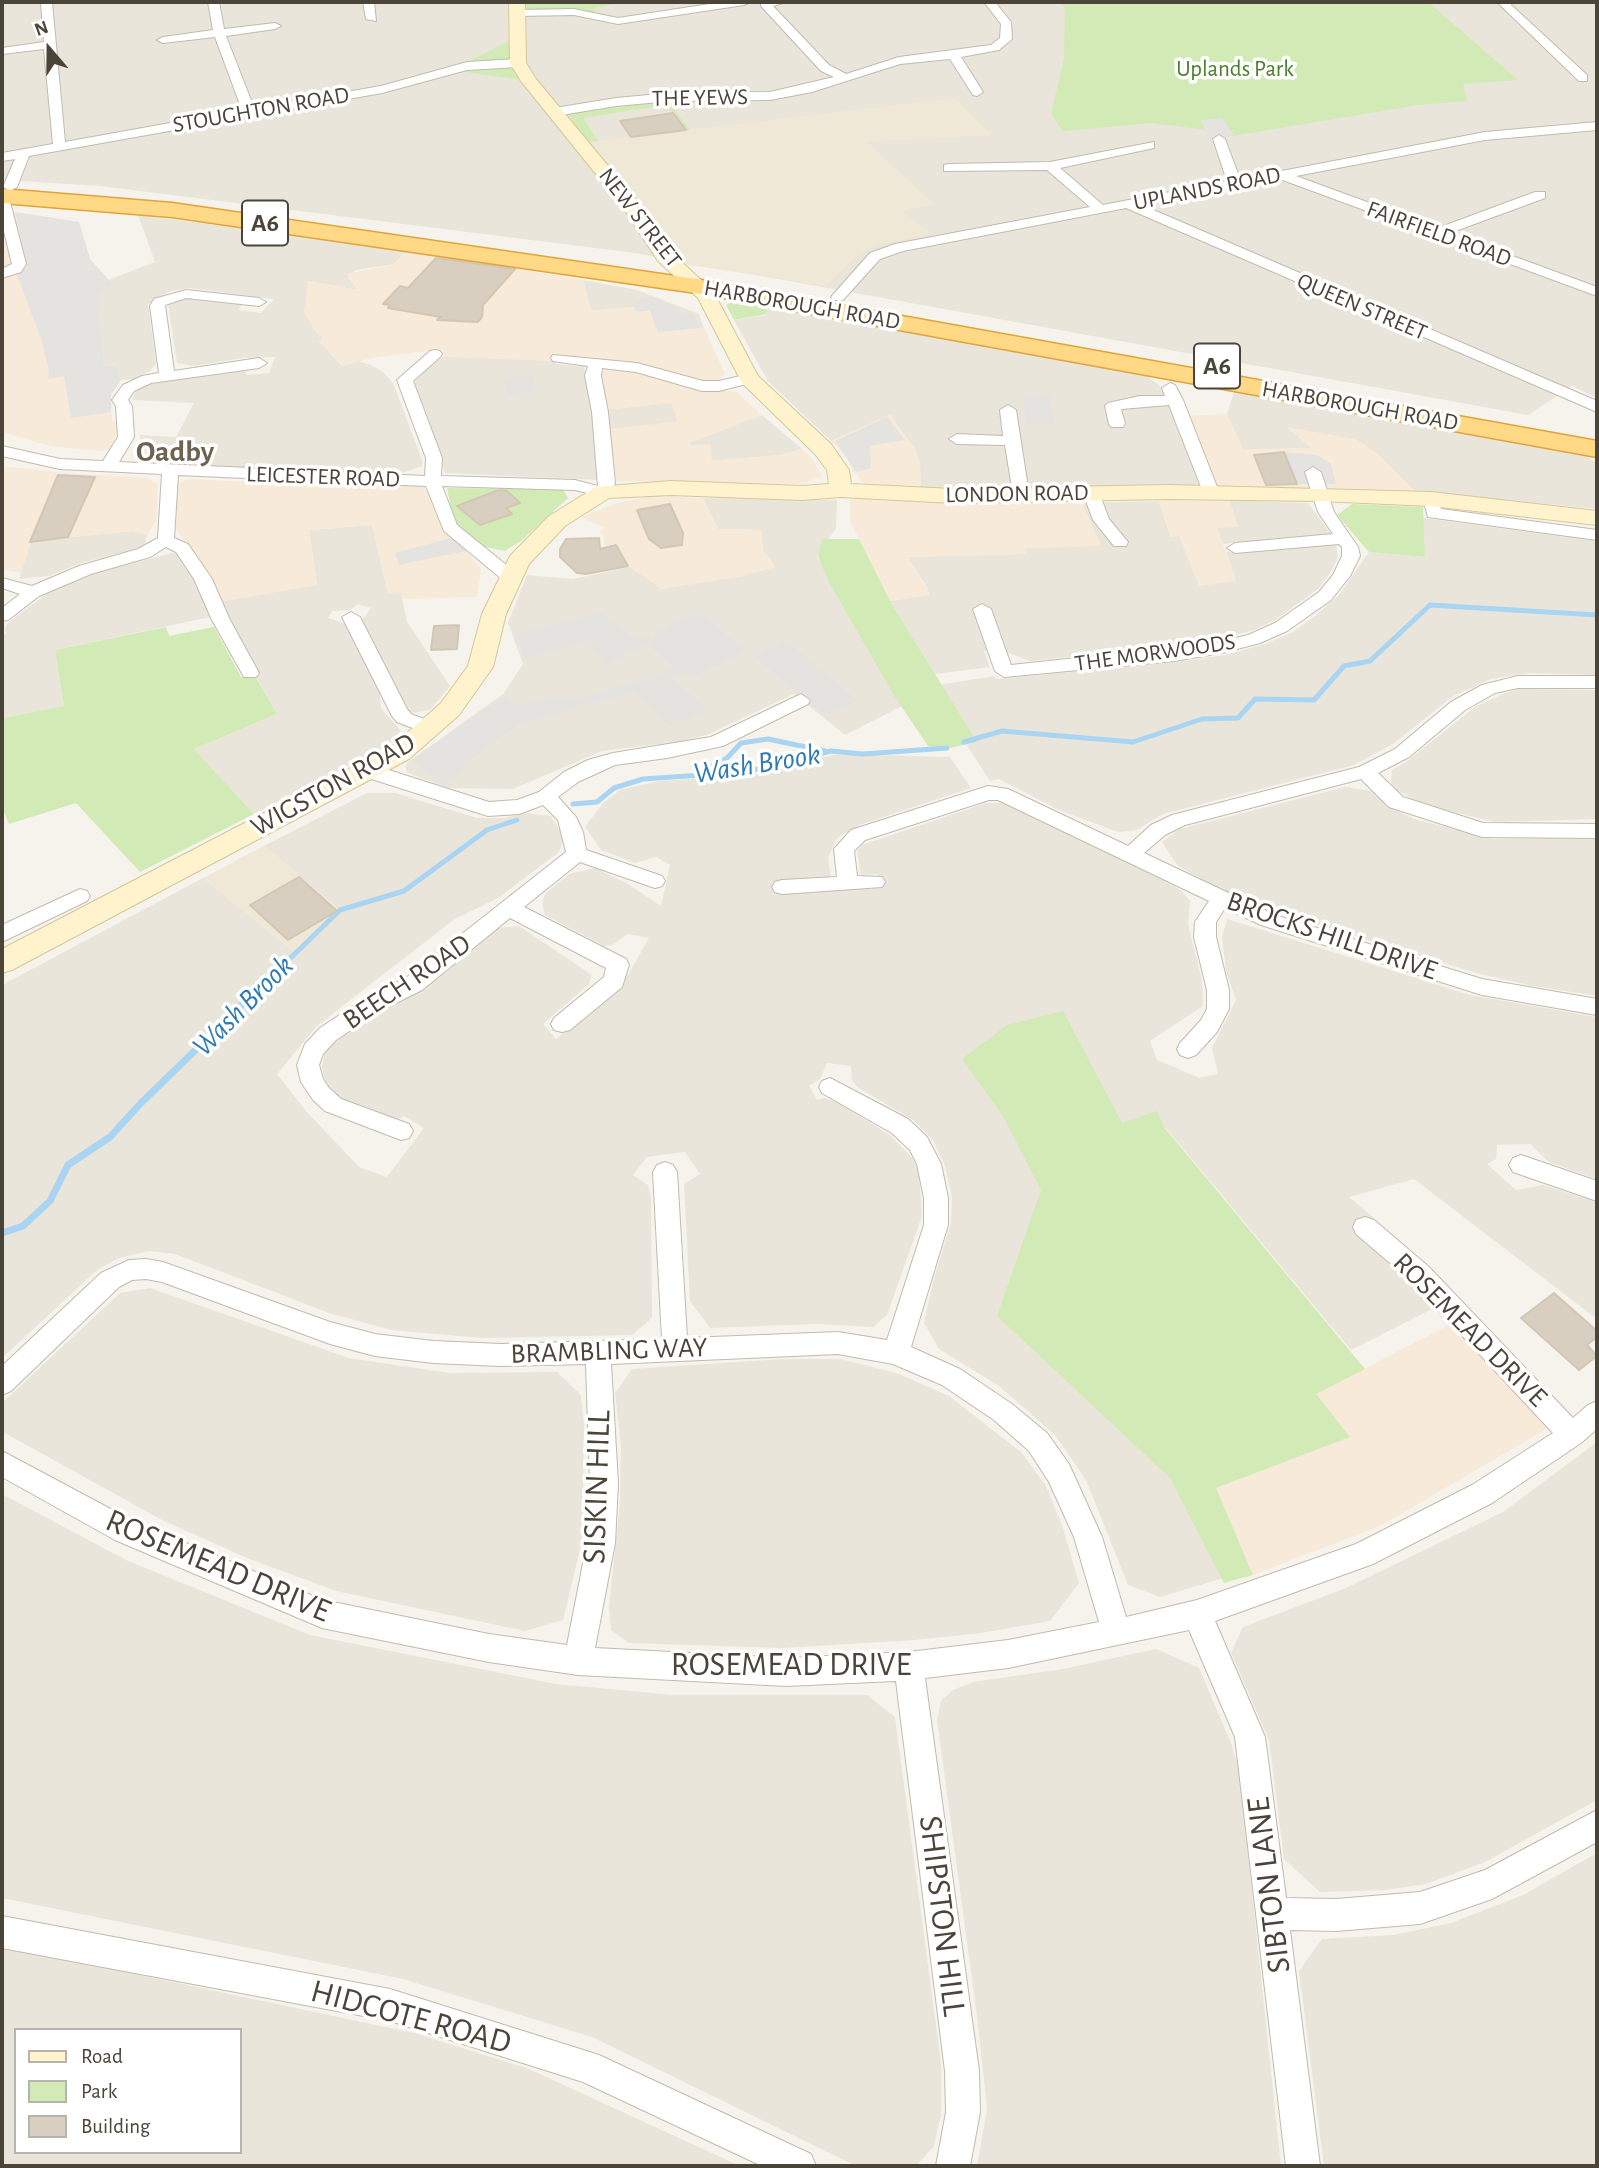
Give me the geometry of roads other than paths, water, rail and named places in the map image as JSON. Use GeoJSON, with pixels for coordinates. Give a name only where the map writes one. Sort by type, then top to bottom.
{"type":"FeatureCollection","features":[{"type":"Feature","properties":{"kind":"highway","name":"A6"},"geometry":{"type":"LineString","coordinates":[[3,197],[184,202],[495,243],[687,277]]}},
{"type":"Feature","properties":{"kind":"highway","name":"HARBOROUGH ROAD"},"geometry":{"type":"LineString","coordinates":[[3,197],[172,210],[540,266],[687,277],[1597,435]]}},
{"type":"Feature","properties":{"kind":"highway"},"geometry":{"type":"LineString","coordinates":[[422,233],[543,259],[540,266]]}},
{"type":"Feature","properties":{"kind":"highway","name":"HARBOROUGH ROAD"},"geometry":{"type":"LineString","coordinates":[[687,277],[828,303],[999,340],[1597,449]]}},
{"type":"Feature","properties":{"kind":"highway","name":"A6"},"geometry":{"type":"LineString","coordinates":[[828,303],[999,340]]}},
{"type":"Feature","properties":{"kind":"main road"},"geometry":{"type":"LineString","coordinates":[[518,7],[519,62]]}},
{"type":"Feature","properties":{"kind":"main road","name":"NEW STREET"},"geometry":{"type":"LineString","coordinates":[[519,62],[529,81],[644,222],[665,257],[706,295],[749,379],[827,455],[838,470],[841,490]]}},
{"type":"Feature","properties":{"kind":"main road","name":"LONDON ROAD"},"geometry":{"type":"LineString","coordinates":[[604,492],[635,488],[802,493],[841,490],[907,495],[1212,492],[1320,494],[1431,499],[1597,518]]}},
{"type":"Feature","properties":{"kind":"main road","name":"WIGSTON ROAD"},"geometry":{"type":"LineString","coordinates":[[2,962],[16,935],[369,771],[400,753],[430,728],[467,688],[480,667],[494,614],[509,576],[530,546],[557,521],[604,492]]}},
{"type":"Feature","properties":{"kind":"street"},"geometry":{"type":"LineString","coordinates":[[46,2],[59,146]]}},
{"type":"Feature","properties":{"kind":"street"},"geometry":{"type":"LineString","coordinates":[[213,2],[219,33],[249,112]]}},
{"type":"Feature","properties":{"kind":"street"},"geometry":{"type":"LineString","coordinates":[[368,2],[372,19]]}},
{"type":"Feature","properties":{"kind":"street"},"geometry":{"type":"LineString","coordinates":[[518,7],[554,2]]}},
{"type":"Feature","properties":{"kind":"street"},"geometry":{"type":"LineString","coordinates":[[518,7],[573,12],[618,21],[744,2]]}},
{"type":"Feature","properties":{"kind":"street"},"geometry":{"type":"LineString","coordinates":[[781,2],[765,4],[782,26],[825,68],[843,77]]}},
{"type":"Feature","properties":{"kind":"street","name":"THE YEWS"},"geometry":{"type":"LineString","coordinates":[[555,112],[660,98],[770,96],[808,89],[899,61],[995,48],[1006,39],[1007,24],[989,2]]}},
{"type":"Feature","properties":{"kind":"street"},"geometry":{"type":"LineString","coordinates":[[1502,2],[1579,74],[1597,68]]}},
{"type":"Feature","properties":{"kind":"street"},"geometry":{"type":"LineString","coordinates":[[163,40],[275,26]]}},
{"type":"Feature","properties":{"kind":"street"},"geometry":{"type":"LineString","coordinates":[[2,51],[51,45]]}},
{"type":"Feature","properties":{"kind":"street"},"geometry":{"type":"LineString","coordinates":[[954,55],[977,92]]}},
{"type":"Feature","properties":{"kind":"street","name":"STOUGHTON ROAD"},"geometry":{"type":"LineString","coordinates":[[2,157],[382,89],[467,66],[519,62]]}},
{"type":"Feature","properties":{"kind":"street"},"geometry":{"type":"LineString","coordinates":[[1592,126],[1597,137]]}},
{"type":"Feature","properties":{"kind":"street","name":"UPLANDS ROAD"},"geometry":{"type":"LineString","coordinates":[[828,303],[862,267],[881,252],[1485,135],[1592,126]]}},
{"type":"Feature","properties":{"kind":"street"},"geometry":{"type":"LineString","coordinates":[[1219,139],[1235,184]]}},
{"type":"Feature","properties":{"kind":"street"},"geometry":{"type":"LineString","coordinates":[[948,168],[1050,166],[1150,145]]}},
{"type":"Feature","properties":{"kind":"street"},"geometry":{"type":"LineString","coordinates":[[2,274],[18,266],[3,197],[24,152]]}},
{"type":"Feature","properties":{"kind":"street"},"geometry":{"type":"LineString","coordinates":[[1050,166],[1100,209]]}},
{"type":"Feature","properties":{"kind":"street","name":"FAIRFIELD ROAD"},"geometry":{"type":"LineString","coordinates":[[1280,175],[1597,292]]}},
{"type":"Feature","properties":{"kind":"street"},"geometry":{"type":"LineString","coordinates":[[1437,233],[1540,195]]}},
{"type":"Feature","properties":{"kind":"street","name":"QUEEN STREET"},"geometry":{"type":"LineString","coordinates":[[1128,204],[1597,407]]}},
{"type":"Feature","properties":{"kind":"street"},"geometry":{"type":"LineString","coordinates":[[167,376],[156,306],[159,302],[186,294],[259,303]]}},
{"type":"Feature","properties":{"kind":"street"},"geometry":{"type":"LineString","coordinates":[[435,354],[405,380],[434,458],[435,471],[432,480],[443,516],[450,527],[509,576]]}},
{"type":"Feature","properties":{"kind":"street"},"geometry":{"type":"LineString","coordinates":[[558,358],[637,368],[702,386],[719,386],[749,379]]}},
{"type":"Feature","properties":{"kind":"street"},"geometry":{"type":"LineString","coordinates":[[108,467],[126,437],[124,406],[120,400],[122,394],[136,384],[167,376],[260,363]]}},
{"type":"Feature","properties":{"kind":"street"},"geometry":{"type":"LineString","coordinates":[[596,363],[593,376],[600,412],[607,483],[604,492]]}},
{"type":"Feature","properties":{"kind":"street"},"geometry":{"type":"LineString","coordinates":[[1117,424],[1112,406],[1173,394],[1212,492]]}},
{"type":"Feature","properties":{"kind":"street"},"geometry":{"type":"LineString","coordinates":[[1008,410],[1021,494]]}},
{"type":"Feature","properties":{"kind":"street"},"geometry":{"type":"LineString","coordinates":[[957,439],[1012,441]]}},
{"type":"Feature","properties":{"kind":"street","name":"LEICESTER ROAD"},"geometry":{"type":"LineString","coordinates":[[2,451],[43,462],[108,467],[575,485],[604,492]]}},
{"type":"Feature","properties":{"kind":"street"},"geometry":{"type":"LineString","coordinates":[[166,540],[167,496],[171,471]]}},
{"type":"Feature","properties":{"kind":"street"},"geometry":{"type":"LineString","coordinates":[[1235,548],[1344,538],[1326,512],[1313,472]]}},
{"type":"Feature","properties":{"kind":"street"},"geometry":{"type":"LineString","coordinates":[[1091,493],[1101,520],[1120,542]]}},
{"type":"Feature","properties":{"kind":"street"},"geometry":{"type":"LineString","coordinates":[[1431,499],[1434,513],[1597,536]]}},
{"type":"Feature","properties":{"kind":"street","name":"THE MORWOODS"},"geometry":{"type":"LineString","coordinates":[[982,609],[1004,671],[1216,649],[1254,639],[1281,627],[1325,596],[1341,576],[1351,556],[1344,538]]}},
{"type":"Feature","properties":{"kind":"street"},"geometry":{"type":"LineString","coordinates":[[2,616],[33,592],[85,570],[144,553],[166,540]]}},
{"type":"Feature","properties":{"kind":"street"},"geometry":{"type":"LineString","coordinates":[[166,540],[182,548],[203,579],[220,620],[250,673]]}},
{"type":"Feature","properties":{"kind":"street"},"geometry":{"type":"LineString","coordinates":[[2,583],[33,592]]}},
{"type":"Feature","properties":{"kind":"street"},"geometry":{"type":"LineString","coordinates":[[351,617],[399,712],[404,718],[430,728]]}},
{"type":"Feature","properties":{"kind":"street"},"geometry":{"type":"LineString","coordinates":[[1131,854],[1158,830],[1178,820],[1365,772],[1402,753],[1458,706],[1489,689],[1518,682],[1597,682]]}},
{"type":"Feature","properties":{"kind":"street"},"geometry":{"type":"LineString","coordinates":[[369,771],[488,809],[519,807],[546,797],[571,777],[595,765],[613,759],[716,742],[801,700]]}},
{"type":"Feature","properties":{"kind":"street"},"geometry":{"type":"LineString","coordinates":[[1365,772],[1396,802],[1482,830],[1597,831]]}},
{"type":"Feature","properties":{"kind":"street","name":"BROCKS HILL DRIVE"},"geometry":{"type":"LineString","coordinates":[[848,883],[844,849],[858,835],[988,793],[1001,794],[1268,920],[1482,987],[1597,1007]]}},
{"type":"Feature","properties":{"kind":"street"},"geometry":{"type":"LineString","coordinates":[[546,797],[566,817],[573,832],[577,854],[655,881]]}},
{"type":"Feature","properties":{"kind":"street","name":"BEECH ROAD"},"geometry":{"type":"LineString","coordinates":[[401,1131],[333,1105],[321,1094],[312,1082],[308,1065],[313,1050],[328,1034],[349,1020],[414,984],[577,854]]}},
{"type":"Feature","properties":{"kind":"street"},"geometry":{"type":"LineString","coordinates":[[782,887],[875,882]]}},
{"type":"Feature","properties":{"kind":"street","name":"WIGSTON ROAD"},"geometry":{"type":"LineString","coordinates":[[16,935],[80,896]]}},
{"type":"Feature","properties":{"kind":"street"},"geometry":{"type":"LineString","coordinates":[[1188,1049],[1209,1026],[1218,1009],[1218,990],[1205,937],[1206,922],[1221,898]]}},
{"type":"Feature","properties":{"kind":"street"},"geometry":{"type":"LineString","coordinates":[[510,909],[618,965],[614,982],[562,1024]]}},
{"type":"Feature","properties":{"kind":"street"},"geometry":{"type":"LineString","coordinates":[[830,1087],[900,1126],[919,1144],[929,1164],[936,1198],[936,1226],[896,1353]]}},
{"type":"Feature","properties":{"kind":"street"},"geometry":{"type":"LineString","coordinates":[[1521,1165],[1597,1191]]}},
{"type":"Feature","properties":{"kind":"street"},"geometry":{"type":"LineString","coordinates":[[666,1172],[674,1350]]}},
{"type":"Feature","properties":{"kind":"street","name":"ROSEMEAD DRIVE"},"geometry":{"type":"LineString","coordinates":[[1365,1227],[1420,1274],[1572,1435]]}},
{"type":"Feature","properties":{"kind":"street","name":"BRAMBLING WAY"},"geometry":{"type":"LineString","coordinates":[[2,1383],[110,1280],[129,1270],[146,1269],[163,1272],[330,1333],[375,1345],[433,1352],[501,1355],[598,1353],[838,1343],[896,1353],[951,1377],[1003,1412],[1038,1442],[1059,1473],[1088,1537],[1116,1633]]}},
{"type":"Feature","properties":{"kind":"street","name":"SISKIN HILL"},"geometry":{"type":"LineString","coordinates":[[578,1661],[601,1543],[604,1483],[598,1353]]}},
{"type":"Feature","properties":{"kind":"street","name":"ROSEMEAD DRIVE"},"geometry":{"type":"LineString","coordinates":[[2,1463],[125,1531],[322,1614],[489,1647],[578,1661],[786,1672],[909,1666],[1008,1654],[1197,1614],[1363,1555],[1482,1494],[1572,1435],[1597,1413]]}},
{"type":"Feature","properties":{"kind":"street","name":"SIBTON LANE"},"geometry":{"type":"LineString","coordinates":[[1197,1614],[1250,1737],[1303,2166]]}},
{"type":"Feature","properties":{"kind":"street","name":"SHIPSTON HILL"},"geometry":{"type":"LineString","coordinates":[[909,1666],[962,2071],[963,2112],[953,2166]]}},
{"type":"Feature","properties":{"kind":"street"},"geometry":{"type":"LineString","coordinates":[[1273,1914],[1350,1914],[1420,1908],[1492,1883],[1597,1825]]}},
{"type":"Feature","properties":{"kind":"street","name":"HIDCOTE ROAD"},"geometry":{"type":"LineString","coordinates":[[2,1932],[390,2005],[587,2067],[800,2166]]}},
{"type":"Feature","properties":{"kind":"waterway"},"geometry":{"type":"LineString","coordinates":[[964,742],[1002,731],[1133,742],[1202,719],[1238,718],[1255,699],[1314,700],[1344,666],[1370,661],[1430,605],[1597,615]]}},
{"type":"Feature","properties":{"kind":"waterway"},"geometry":{"type":"LineString","coordinates":[[698,774],[727,758],[741,743],[768,739],[825,751]]}},
{"type":"Feature","properties":{"kind":"waterway","name":"Wash Brook"},"geometry":{"type":"LineString","coordinates":[[573,804],[597,802],[614,788],[643,779],[746,772],[831,751],[863,754],[947,748]]}},
{"type":"Feature","properties":{"kind":"waterway","name":"Wash Brook"},"geometry":{"type":"LineString","coordinates":[[243,1004],[340,910],[404,891],[487,830],[517,820]]}},
{"type":"Feature","properties":{"kind":"waterway","name":"Wash Brook"},"geometry":{"type":"LineString","coordinates":[[2,1233],[23,1226],[50,1201],[68,1165],[110,1137],[141,1103],[245,1002]]}},
{"type":"Feature","properties":{"kind":"district","name":"Oadby"},"geometry":{"type":"Point","coordinates":[175,452]}},
{"type":"Feature","properties":{"kind":"park label","name":"Uplands Park"},"geometry":{"type":"Point","coordinates":[1235,69]}}]}
